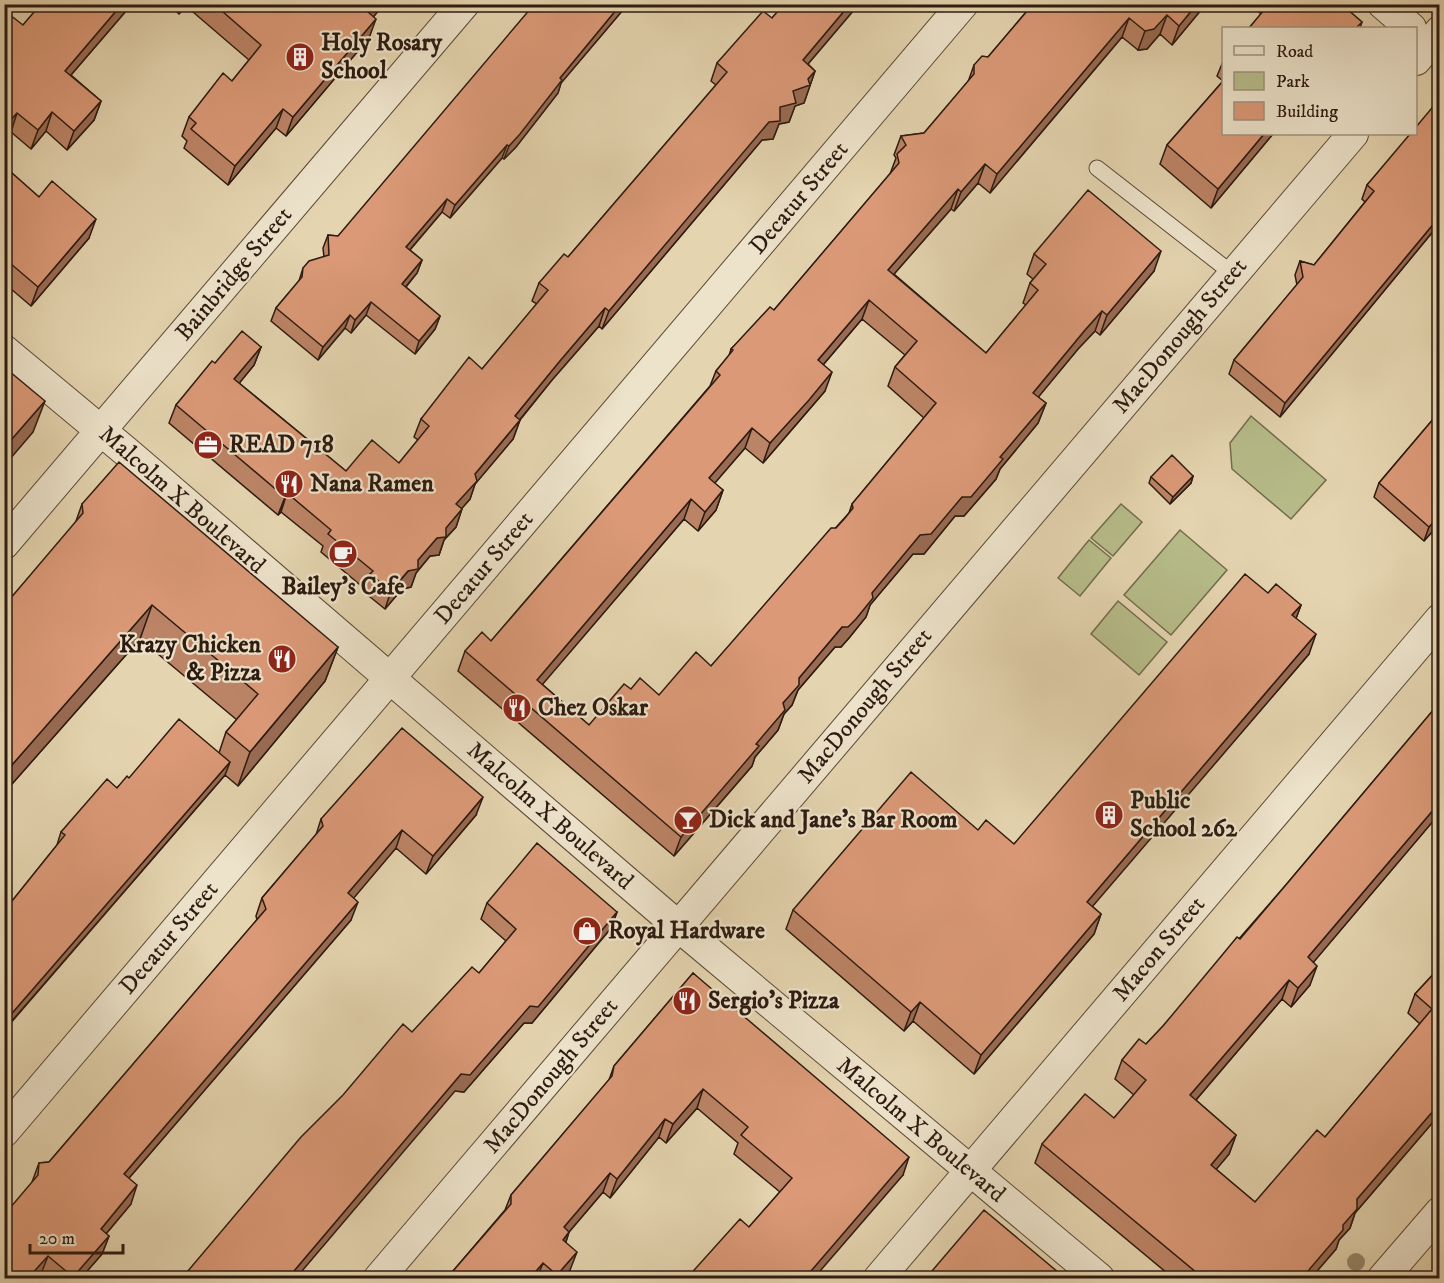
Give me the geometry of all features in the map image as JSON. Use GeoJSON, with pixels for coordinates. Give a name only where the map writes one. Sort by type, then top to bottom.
{"type":"FeatureCollection","features":[{"type":"Feature","properties":{"kind":"street","name":"Bainbridge Street"},"geometry":{"type":"LineString","coordinates":[[4,544],[464,4]]}},
{"type":"Feature","properties":{"kind":"street","name":"Decatur Street"},"geometry":{"type":"LineString","coordinates":[[4,1132],[963,4]]}},
{"type":"Feature","properties":{"kind":"street"},"geometry":{"type":"LineString","coordinates":[[1383,4],[1409,27]]}},
{"type":"Feature","properties":{"kind":"street","name":"MacDonough Street"},"geometry":{"type":"LineString","coordinates":[[379,1278],[1352,135]]}},
{"type":"Feature","properties":{"kind":"street","name":"Malcolm X Boulevard"},"geometry":{"type":"LineString","coordinates":[[4,350],[101,430],[678,926],[1099,1278]]}},
{"type":"Feature","properties":{"kind":"street","name":"Macon Street"},"geometry":{"type":"LineString","coordinates":[[879,1278],[1440,619]]}},
{"type":"Feature","properties":{"kind":"street"},"geometry":{"type":"LineString","coordinates":[[1383,1278],[1440,1212]]}},
{"type":"Feature","properties":{"kind":"lane"},"geometry":{"type":"LineString","coordinates":[[1097,168],[1233,274]]}},
{"type":"Feature","properties":{"kind":"green space"},"geometry":{"type":"Polygon","coordinates":[[[1251,416],[1326,480],[1291,519],[1232,469],[1230,443],[1251,416]]]}},
{"type":"Feature","properties":{"kind":"green space"},"geometry":{"type":"Polygon","coordinates":[[[1121,504],[1142,522],[1113,556],[1091,538],[1121,504]]]}},
{"type":"Feature","properties":{"kind":"green space"},"geometry":{"type":"Polygon","coordinates":[[[1180,530],[1227,570],[1171,635],[1124,595],[1180,530]]]}},
{"type":"Feature","properties":{"kind":"green space"},"geometry":{"type":"Polygon","coordinates":[[[1089,540],[1111,558],[1080,596],[1058,578],[1089,540]]]}},
{"type":"Feature","properties":{"kind":"green space"},"geometry":{"type":"Polygon","coordinates":[[[1118,601],[1167,642],[1139,675],[1091,634],[1118,601]]]}},
{"type":"Feature","properties":{"kind":"building"},"geometry":{"type":"Polygon","coordinates":[[[41,4],[122,4],[65,71],[101,101],[74,131],[52,112],[38,130],[17,113],[4,127],[4,21],[10,15],[23,25],[41,4]]]}},
{"type":"Feature","properties":{"kind":"building","name":"Holy Rosary School"},"geometry":{"type":"Polygon","coordinates":[[[214,4],[375,4],[368,12],[376,19],[293,117],[283,109],[235,166],[191,129],[196,123],[189,117],[223,73],[232,81],[261,45],[214,4]]]}},
{"type":"Feature","properties":{"kind":"building"},"geometry":{"type":"Polygon","coordinates":[[[537,4],[621,4],[560,78],[562,80],[520,134],[509,146],[507,145],[455,205],[447,199],[406,247],[422,260],[402,284],[440,316],[419,341],[371,302],[355,320],[350,315],[323,347],[276,308],[302,277],[303,268],[309,261],[329,255],[328,235],[338,236],[531,8],[537,4]]]}},
{"type":"Feature","properties":{"kind":"building"},"geometry":{"type":"Polygon","coordinates":[[[784,4],[850,4],[803,60],[815,71],[808,79],[810,85],[793,91],[796,103],[780,107],[780,121],[769,122],[609,311],[605,308],[559,362],[515,416],[520,420],[475,474],[477,481],[456,504],[462,509],[446,528],[446,537],[437,538],[418,560],[418,569],[408,571],[391,591],[370,574],[373,571],[328,534],[331,530],[287,493],[285,497],[176,405],[212,361],[215,363],[242,331],[261,347],[234,379],[346,471],[372,440],[399,463],[429,426],[421,419],[469,357],[482,369],[548,290],[539,283],[564,254],[568,257],[727,72],[717,63],[763,11],[772,18],[784,4]]]}},
{"type":"Feature","properties":{"kind":"building"},"geometry":{"type":"Polygon","coordinates":[[[1033,4],[1197,4],[1179,26],[1167,15],[1154,29],[1145,31],[1129,18],[997,174],[985,164],[961,192],[958,189],[888,270],[986,353],[1038,290],[1030,283],[1046,264],[1034,254],[1088,190],[1161,251],[1107,315],[1102,311],[1033,393],[1046,403],[1000,457],[1003,459],[971,497],[962,497],[931,534],[920,535],[872,593],[873,598],[856,619],[848,627],[842,627],[799,678],[799,685],[783,703],[785,710],[756,744],[759,746],[681,837],[465,651],[482,632],[491,641],[720,375],[716,371],[733,350],[731,349],[770,307],[774,310],[899,163],[897,154],[906,145],[901,136],[924,133],[974,74],[974,65],[982,56],[988,57],[1033,4]],[[869,300],[818,360],[832,372],[809,400],[770,443],[752,428],[709,478],[723,490],[705,512],[691,499],[537,680],[589,725],[624,684],[631,689],[640,678],[659,695],[696,652],[711,666],[831,528],[836,528],[845,518],[853,508],[852,504],[936,403],[895,367],[917,341],[869,300]]]}},
{"type":"Feature","properties":{"kind":"building"},"geometry":{"type":"Polygon","coordinates":[[[1269,4],[1341,4],[1362,22],[1357,27],[1250,27],[1269,4]]]}},
{"type":"Feature","properties":{"kind":"building"},"geometry":{"type":"Polygon","coordinates":[[[1222,82],[1222,135],[1263,135],[1218,189],[1167,145],[1222,82]]]}},
{"type":"Feature","properties":{"kind":"building"},"geometry":{"type":"Polygon","coordinates":[[[1436,103],[1440,107],[1440,216],[1285,403],[1234,360],[1303,277],[1300,261],[1314,265],[1374,191],[1367,185],[1409,135],[1417,135],[1417,126],[1436,103]]]}},
{"type":"Feature","properties":{"kind":"building"},"geometry":{"type":"Polygon","coordinates":[[[4,166],[39,197],[52,181],[96,219],[38,287],[4,258],[4,166]]]}},
{"type":"Feature","properties":{"kind":"building"},"geometry":{"type":"Polygon","coordinates":[[[9,371],[45,401],[4,448],[4,372],[9,371]]]}},
{"type":"Feature","properties":{"kind":"building"},"geometry":{"type":"Polygon","coordinates":[[[1440,411],[1440,515],[1429,527],[1379,483],[1440,411]]]}},
{"type":"Feature","properties":{"kind":"building"},"geometry":{"type":"Polygon","coordinates":[[[1172,455],[1193,476],[1173,497],[1151,477],[1172,455]]]}},
{"type":"Feature","properties":{"kind":"building"},"geometry":{"type":"Polygon","coordinates":[[[119,462],[338,647],[250,752],[226,732],[258,694],[152,605],[4,774],[4,606],[83,513],[82,504],[119,462]]]}},
{"type":"Feature","properties":{"kind":"building","name":"Public School 262"},"geometry":{"type":"Polygon","coordinates":[[[1245,574],[1268,593],[1276,584],[1301,605],[1292,615],[1316,634],[1087,902],[1101,914],[981,1055],[920,1002],[911,1012],[793,910],[911,772],[978,830],[986,820],[1014,844],[1245,574]]]}},
{"type":"Feature","properties":{"kind":"building"},"geometry":{"type":"Polygon","coordinates":[[[1440,702],[1440,802],[1308,957],[1317,966],[1298,988],[1289,980],[1190,1095],[1236,1135],[1211,1165],[1255,1202],[1317,1130],[1325,1137],[1432,1009],[1415,994],[1440,967],[1440,1103],[1357,1199],[1357,1209],[1343,1225],[1343,1230],[1302,1278],[1203,1278],[1042,1144],[1085,1094],[1114,1118],[1146,1080],[1122,1060],[1139,1039],[1146,1044],[1163,1026],[1237,937],[1240,939],[1440,702]]]}},
{"type":"Feature","properties":{"kind":"building"},"geometry":{"type":"Polygon","coordinates":[[[179,719],[230,762],[7,1019],[10,1031],[4,1038],[4,911],[65,835],[61,832],[107,779],[117,788],[127,776],[129,778],[179,719]]]}},
{"type":"Feature","properties":{"kind":"building"},"geometry":{"type":"Polygon","coordinates":[[[402,728],[483,797],[433,856],[402,830],[348,893],[358,902],[124,1174],[137,1185],[101,1229],[109,1236],[73,1277],[48,1256],[28,1278],[4,1278],[4,1215],[38,1175],[39,1163],[49,1162],[266,909],[262,898],[323,826],[321,819],[402,728]]]}},
{"type":"Feature","properties":{"kind":"building"},"geometry":{"type":"Polygon","coordinates":[[[537,843],[617,912],[538,1007],[530,1006],[470,1075],[461,1074],[288,1278],[182,1278],[301,1137],[343,1095],[403,1024],[412,1032],[472,967],[479,973],[516,929],[487,903],[537,843]]]}},
{"type":"Feature","properties":{"kind":"building"},"geometry":{"type":"Polygon","coordinates":[[[693,973],[909,1157],[811,1271],[800,1273],[795,1278],[687,1278],[740,1219],[749,1227],[792,1178],[741,1135],[748,1127],[703,1089],[673,1124],[665,1119],[617,1179],[610,1173],[564,1227],[569,1232],[563,1240],[577,1252],[557,1275],[543,1263],[530,1278],[447,1278],[511,1204],[511,1195],[612,1076],[614,1066],[693,973]]]}},
{"type":"Feature","properties":{"kind":"building"},"geometry":{"type":"Polygon","coordinates":[[[984,1210],[1065,1278],[926,1278],[984,1210]]]}},
{"type":"Feature","properties":{"kind":"place","name":"Holy Rosary School"},"geometry":{"type":"Point","coordinates":[300,57]}},
{"type":"Feature","properties":{"kind":"place","name":"READ 718"},"geometry":{"type":"Point","coordinates":[208,445]}},
{"type":"Feature","properties":{"kind":"place","name":"Nana Ramen"},"geometry":{"type":"Point","coordinates":[289,484]}},
{"type":"Feature","properties":{"kind":"place","name":"Bailey’s Cafe"},"geometry":{"type":"Point","coordinates":[343,554]}},
{"type":"Feature","properties":{"kind":"place","name":"Krazy Chicken & Pizza"},"geometry":{"type":"Point","coordinates":[282,659]}},
{"type":"Feature","properties":{"kind":"place","name":"Chez Oskar"},"geometry":{"type":"Point","coordinates":[517,708]}},
{"type":"Feature","properties":{"kind":"place","name":"Public School 262"},"geometry":{"type":"Point","coordinates":[1109,815]}},
{"type":"Feature","properties":{"kind":"place","name":"Dick and Jane's Bar Room"},"geometry":{"type":"Point","coordinates":[688,820]}},
{"type":"Feature","properties":{"kind":"place","name":"Royal Hardware"},"geometry":{"type":"Point","coordinates":[587,931]}},
{"type":"Feature","properties":{"kind":"place","name":"Sergio's Pizza"},"geometry":{"type":"Point","coordinates":[687,1001]}}]}
